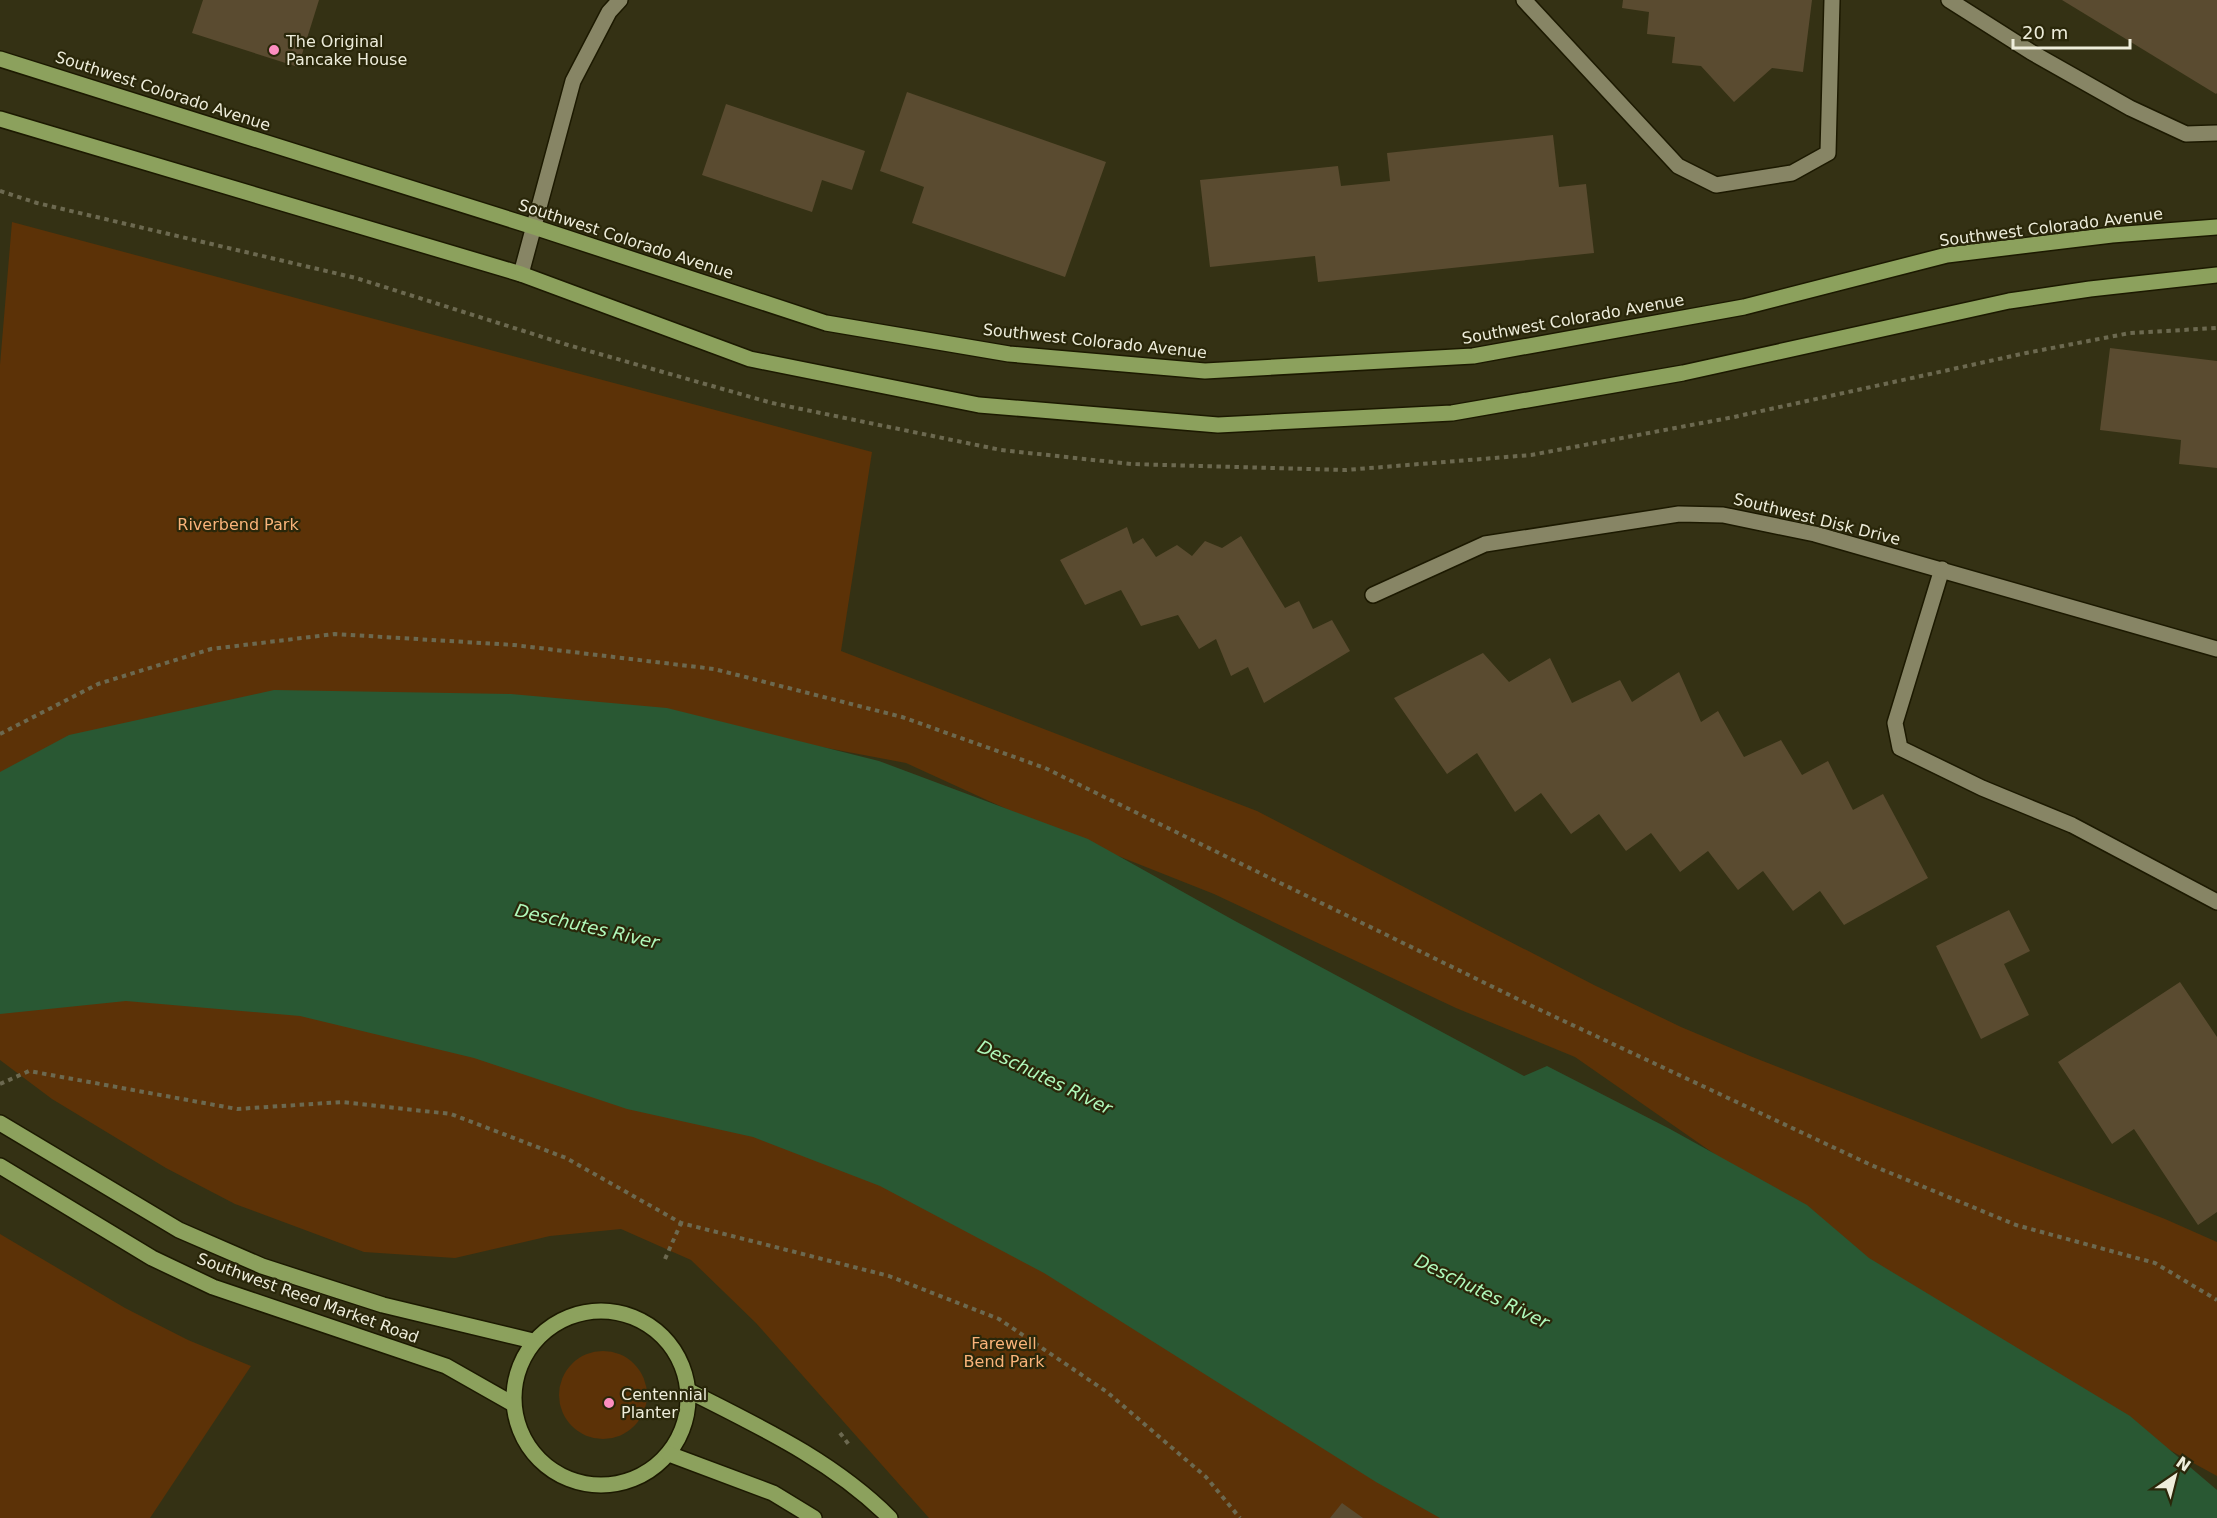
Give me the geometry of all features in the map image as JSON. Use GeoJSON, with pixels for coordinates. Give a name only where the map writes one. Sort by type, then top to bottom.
{"type":"FeatureCollection","features":[{"type":"Feature","properties":{"kind":"main road","name":"Southwest Colorado Avenue"},"geometry":{"type":"LineString","coordinates":[[0,58],[534,227],[826,323],[1010,354],[1205,371],[1473,356],[1744,307],[1947,255],[2112,234],[2217,227]]}},
{"type":"Feature","properties":{"kind":"main road"},"geometry":{"type":"LineString","coordinates":[[0,119],[521,274],[750,359],[979,405],[1218,425],[1452,413],[1683,373],[2009,301],[2090,289],[2217,275]]}},
{"type":"Feature","properties":{"kind":"main road","name":"Southwest Reed Market Road"},"geometry":{"type":"LineString","coordinates":[[0,1123],[179,1230],[262,1266],[384,1305],[533,1341]]}},
{"type":"Feature","properties":{"kind":"main road","name":"Southwest Reed Market Road"},"geometry":{"type":"LineString","coordinates":[[0,1166],[152,1258],[213,1287],[446,1366],[513,1404]]}},
{"type":"Feature","properties":{"kind":"main road"},"geometry":{"type":"LineString","coordinates":[[613,1310],[641,1319],[665,1337],[682,1362],[689,1391],[688,1414],[681,1435],[669,1454],[646,1473],[618,1484],[589,1485],[560,1476],[537,1458],[520,1433],[513,1404],[514,1382],[521,1361],[533,1341],[555,1322],[583,1312],[613,1310]]}},
{"type":"Feature","properties":{"kind":"main road"},"geometry":{"type":"LineString","coordinates":[[689,1391],[763,1429],[835,1471],[890,1518]]}},
{"type":"Feature","properties":{"kind":"main road"},"geometry":{"type":"LineString","coordinates":[[669,1454],[773,1493],[814,1518]]}},
{"type":"Feature","properties":{"kind":"street"},"geometry":{"type":"LineString","coordinates":[[521,274],[573,81],[609,12],[620,0]]}},
{"type":"Feature","properties":{"kind":"street"},"geometry":{"type":"LineString","coordinates":[[1524,0],[1678,166],[1716,185],[1792,173],[1828,153],[1832,0]]}},
{"type":"Feature","properties":{"kind":"street"},"geometry":{"type":"LineString","coordinates":[[1949,0],[2031,52],[2130,108],[2186,134],[2217,133]]}},
{"type":"Feature","properties":{"kind":"street","name":"Southwest Disk Drive"},"geometry":{"type":"LineString","coordinates":[[1373,595],[1485,544],[1679,514],[1723,515],[1792,529],[1942,569],[2217,649]]}},
{"type":"Feature","properties":{"kind":"street"},"geometry":{"type":"LineString","coordinates":[[1942,569],[1894,723],[1900,748],[1982,788],[2072,825],[2217,902]]}},
{"type":"Feature","properties":{"kind":"path"},"geometry":{"type":"LineString","coordinates":[[0,734],[98,684],[211,649],[335,634],[514,645],[714,669],[880,711],[1045,768],[1534,1007],[1871,1166],[2016,1225],[2155,1263],[2217,1300]]}},
{"type":"Feature","properties":{"kind":"path"},"geometry":{"type":"LineString","coordinates":[[0,1084],[29,1071],[237,1108],[342,1102],[450,1113],[566,1158],[681,1223],[889,1276],[999,1319],[1107,1392],[1206,1478],[1240,1518]]}},
{"type":"Feature","properties":{"kind":"path"},"geometry":{"type":"LineString","coordinates":[[665,1259],[681,1223]]}},
{"type":"Feature","properties":{"kind":"green space","name":"Riverbend Park"},"geometry":{"type":"Polygon","coordinates":[[[12,222],[872,452],[841,651],[1257,811],[1594,985],[1681,1027],[2165,1219],[2217,1242],[2217,1476],[2031,1374],[1575,1057],[1456,1008],[1214,894],[1050,829],[906,763],[753,734],[0,835],[0,365],[12,222]]]}},
{"type":"Feature","properties":{"kind":"green space","name":"Farewell Bend Park"},"geometry":{"type":"Polygon","coordinates":[[[0,967],[662,1072],[1591,1518],[929,1518],[756,1323],[691,1260],[621,1229],[550,1236],[455,1258],[364,1252],[235,1204],[166,1168],[52,1099],[0,1060],[0,967]]]}},
{"type":"Feature","properties":{"kind":"green space"},"geometry":{"type":"Polygon","coordinates":[[[0,1234],[125,1308],[188,1340],[251,1366],[150,1518],[0,1518],[0,1234]]]}},
{"type":"Feature","properties":{"kind":"green space"},"geometry":{"type":"Polygon","coordinates":[[[603,1351],[620,1355],[634,1364],[643,1378],[647,1395],[643,1412],[634,1426],[620,1435],[603,1439],[586,1435],[572,1426],[563,1412],[559,1395],[563,1378],[572,1364],[586,1355],[603,1351]]]}},
{"type":"Feature","properties":{"kind":"water","name":"Deschutes River"},"geometry":{"type":"Polygon","coordinates":[[[274,690],[511,694],[667,708],[879,761],[1088,839],[1235,921],[1524,1076],[1547,1066],[1670,1129],[1807,1205],[1869,1258],[2130,1416],[2217,1490],[2217,1518],[1440,1518],[1376,1482],[1044,1273],[880,1186],[753,1137],[627,1109],[474,1058],[300,1016],[126,1001],[0,1014],[0,772],[69,735],[274,690]]]}},
{"type":"Feature","properties":{"kind":"building","name":"The Original Pancake House"},"geometry":{"type":"Polygon","coordinates":[[[203,0],[319,0],[298,67],[192,33],[203,0]]]}},
{"type":"Feature","properties":{"kind":"building"},"geometry":{"type":"Polygon","coordinates":[[[1623,0],[1812,0],[1803,72],[1772,68],[1734,102],[1701,66],[1672,63],[1675,37],[1647,34],[1649,12],[1622,8],[1623,0]]]}},
{"type":"Feature","properties":{"kind":"building"},"geometry":{"type":"Polygon","coordinates":[[[2062,0],[2217,0],[2217,93],[2216,94],[2062,0]]]}},
{"type":"Feature","properties":{"kind":"building"},"geometry":{"type":"Polygon","coordinates":[[[907,92],[1106,162],[1065,277],[912,223],[924,187],[880,171],[907,92]]]}},
{"type":"Feature","properties":{"kind":"building"},"geometry":{"type":"Polygon","coordinates":[[[726,104],[865,151],[852,190],[822,180],[812,212],[702,175],[726,104]]]}},
{"type":"Feature","properties":{"kind":"building"},"geometry":{"type":"Polygon","coordinates":[[[1553,135],[1559,187],[1586,184],[1594,253],[1318,282],[1315,256],[1210,267],[1200,180],[1338,166],[1341,186],[1390,181],[1387,153],[1553,135]]]}},
{"type":"Feature","properties":{"kind":"building"},"geometry":{"type":"Polygon","coordinates":[[[2110,348],[2217,361],[2217,468],[2179,464],[2181,440],[2100,430],[2110,348]]]}},
{"type":"Feature","properties":{"kind":"building"},"geometry":{"type":"Polygon","coordinates":[[[1127,527],[1133,544],[1143,538],[1156,557],[1177,545],[1192,556],[1205,541],[1222,548],[1241,536],[1285,608],[1299,601],[1313,629],[1332,620],[1350,651],[1264,703],[1248,667],[1231,676],[1216,639],[1199,649],[1178,615],[1141,626],[1121,590],[1085,605],[1060,560],[1127,527]]]}},
{"type":"Feature","properties":{"kind":"building"},"geometry":{"type":"Polygon","coordinates":[[[1483,653],[1509,682],[1550,658],[1572,703],[1620,680],[1632,702],[1679,672],[1701,722],[1718,711],[1744,757],[1781,740],[1802,775],[1828,761],[1853,810],[1883,794],[1928,878],[1844,925],[1820,891],[1793,911],[1763,871],[1738,890],[1708,851],[1680,872],[1651,833],[1626,851],[1599,814],[1571,834],[1541,793],[1515,812],[1477,753],[1447,774],[1394,698],[1483,653]]]}},
{"type":"Feature","properties":{"kind":"building"},"geometry":{"type":"Polygon","coordinates":[[[2009,910],[2030,951],[2004,964],[2029,1015],[1981,1039],[1936,946],[2009,910]]]}},
{"type":"Feature","properties":{"kind":"building"},"geometry":{"type":"Polygon","coordinates":[[[2180,982],[2217,1037],[2217,1212],[2198,1225],[2134,1129],[2112,1144],[2058,1062],[2180,982]]]}},
{"type":"Feature","properties":{"kind":"building"},"geometry":{"type":"Polygon","coordinates":[[[1342,1503],[1363,1518],[1330,1518],[1342,1503]]]}},
{"type":"Feature","properties":{"kind":"place","name":"The Original Pancake House"},"geometry":{"type":"Point","coordinates":[274,50]}},
{"type":"Feature","properties":{"kind":"place","name":"Centennial Planter"},"geometry":{"type":"Point","coordinates":[609,1403]}}]}
